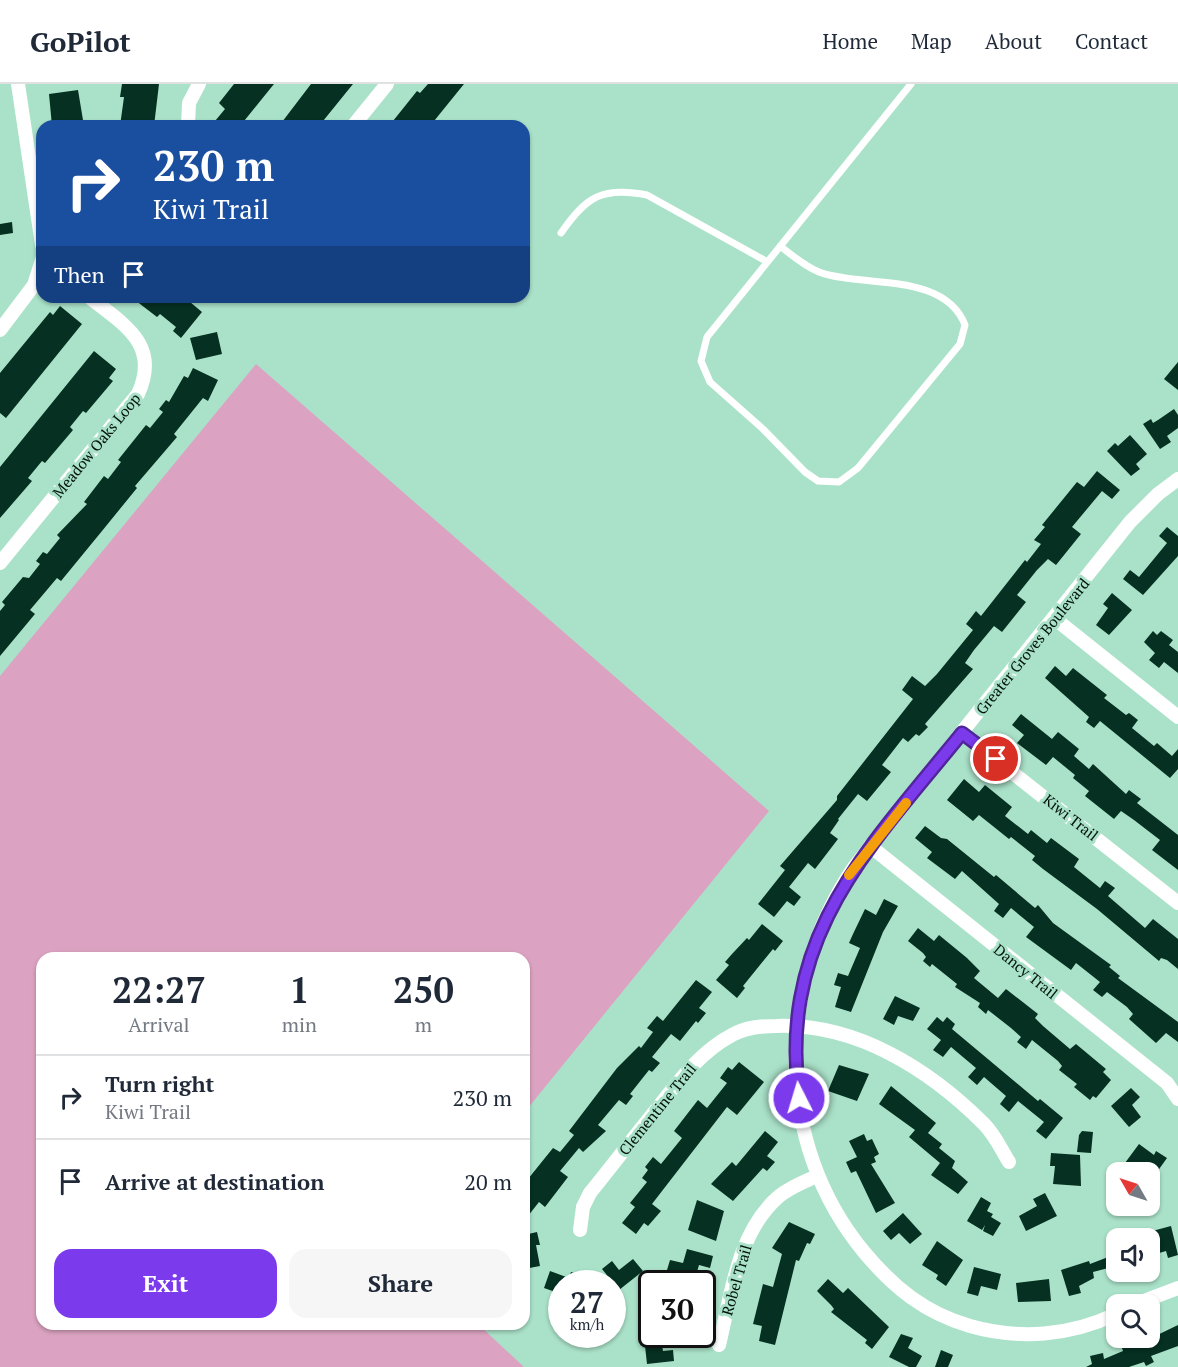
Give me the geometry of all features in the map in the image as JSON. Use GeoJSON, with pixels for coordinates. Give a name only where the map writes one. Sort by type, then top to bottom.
{"type":"FeatureCollection","features":[{"type":"Feature","properties":{"kind":"street"},"geometry":{"type":"LineString","coordinates":[[18,84],[36,205]]}},
{"type":"Feature","properties":{"kind":"street"},"geometry":{"type":"LineString","coordinates":[[188,120],[189,103],[200,84]]}},
{"type":"Feature","properties":{"kind":"street"},"geometry":{"type":"LineString","coordinates":[[358,120],[387,84]]}},
{"type":"Feature","properties":{"kind":"street"},"geometry":{"type":"LineString","coordinates":[[0,330],[28,294],[36,276]]}},
{"type":"Feature","properties":{"kind":"street","name":"Meadow Oaks Loop"},"geometry":{"type":"LineString","coordinates":[[0,563],[138,394],[143,383],[145,359],[136,336],[95,303]]}},
{"type":"Feature","properties":{"kind":"street","name":"Greater Groves Boulevard"},"geometry":{"type":"LineString","coordinates":[[1106,1317],[1070,1330],[1029,1335],[984,1330],[935,1313],[900,1290],[883,1275],[838,1218],[817,1176],[800,1113],[796,1074],[796,1025],[806,972],[820,929],[840,890],[870,846],[1139,512],[1178,479]]}},
{"type":"Feature","properties":{"kind":"street"},"geometry":{"type":"LineString","coordinates":[[1054,618],[1178,717]]}},
{"type":"Feature","properties":{"kind":"street","name":"Kiwi Trail"},"geometry":{"type":"LineString","coordinates":[[962,733],[1178,903]]}},
{"type":"Feature","properties":{"kind":"street","name":"Dancy Trail"},"geometry":{"type":"LineString","coordinates":[[870,846],[1167,1083],[1178,1099]]}},
{"type":"Feature","properties":{"kind":"street","name":"Clementine Trail"},"geometry":{"type":"LineString","coordinates":[[580,1230],[583,1207],[590,1193],[696,1061],[726,1038],[747,1028],[796,1025],[855,1039],[896,1056],[927,1077],[985,1125],[1009,1162]]}},
{"type":"Feature","properties":{"kind":"street","name":"Robel Trail"},"geometry":{"type":"LineString","coordinates":[[719,1345],[739,1261],[754,1227],[777,1197],[817,1176]]}},
{"type":"Feature","properties":{"kind":"street"},"geometry":{"type":"LineString","coordinates":[[1160,1295],[1178,1288]]}},
{"type":"Feature","properties":{"kind":"lane"},"geometry":{"type":"LineString","coordinates":[[780,246],[820,272],[900,283],[942,297],[956,308],[965,324],[960,344],[858,468],[839,482],[819,481],[805,472],[763,429],[710,382],[701,361],[707,336],[911,84]]}},
{"type":"Feature","properties":{"kind":"lane"},"geometry":{"type":"LineString","coordinates":[[561,233],[576,211],[591,198],[609,192],[629,191],[647,195],[766,261]]}},
{"type":"Feature","properties":{"kind":"shaded area"},"geometry":{"type":"Polygon","coordinates":[[[256,364],[769,811],[530,1106],[530,952],[36,952],[36,1330],[484,1330],[524,1367],[0,1367],[0,676],[256,364]]]}},
{"type":"Feature","properties":{"kind":"building"},"geometry":{"type":"Polygon","coordinates":[[[122,84],[159,84],[155,120],[121,120],[124,97],[120,97],[122,84]]]}},
{"type":"Feature","properties":{"kind":"building"},"geometry":{"type":"Polygon","coordinates":[[[234,84],[274,84],[245,120],[216,120],[225,109],[219,103],[234,84]]]}},
{"type":"Feature","properties":{"kind":"building"},"geometry":{"type":"Polygon","coordinates":[[[311,84],[353,84],[324,120],[284,120],[311,84]]]}},
{"type":"Feature","properties":{"kind":"building"},"geometry":{"type":"Polygon","coordinates":[[[428,84],[464,84],[435,120],[394,120],[417,91],[420,93],[428,84]]]}},
{"type":"Feature","properties":{"kind":"building"},"geometry":{"type":"Polygon","coordinates":[[[78,90],[83,120],[51,120],[49,94],[78,90]]]}},
{"type":"Feature","properties":{"kind":"building"},"geometry":{"type":"Polygon","coordinates":[[[12,222],[13,233],[0,235],[0,224],[12,222]]]}},
{"type":"Feature","properties":{"kind":"building"},"geometry":{"type":"Polygon","coordinates":[[[139,303],[191,303],[202,312],[181,338],[173,331],[176,327],[160,314],[157,317],[139,303]]]}},
{"type":"Feature","properties":{"kind":"building"},"geometry":{"type":"Polygon","coordinates":[[[60,306],[82,324],[6,418],[0,413],[0,373],[50,312],[53,315],[60,306]]]}},
{"type":"Feature","properties":{"kind":"building"},"geometry":{"type":"Polygon","coordinates":[[[217,332],[222,354],[196,360],[190,338],[217,332]]]}},
{"type":"Feature","properties":{"kind":"building"},"geometry":{"type":"Polygon","coordinates":[[[94,351],[116,369],[109,378],[113,381],[86,413],[83,411],[70,427],[73,430],[45,463],[42,461],[28,478],[32,481],[0,518],[0,467],[94,351]]]}},
{"type":"Feature","properties":{"kind":"building"},"geometry":{"type":"Polygon","coordinates":[[[1178,362],[1178,390],[1164,379],[1178,362]]]}},
{"type":"Feature","properties":{"kind":"building"},"geometry":{"type":"Polygon","coordinates":[[[193,368],[218,380],[208,401],[203,398],[174,434],[177,437],[135,486],[137,488],[102,531],[61,581],[57,578],[30,610],[35,614],[0,656],[0,611],[5,605],[2,602],[23,577],[29,578],[40,564],[36,561],[43,552],[47,554],[60,538],[57,535],[87,504],[84,502],[104,476],[108,479],[121,462],[118,460],[146,425],[150,428],[163,412],[159,409],[166,400],[169,402],[184,376],[188,378],[193,368]]]}},
{"type":"Feature","properties":{"kind":"building"},"geometry":{"type":"Polygon","coordinates":[[[1174,409],[1178,415],[1178,428],[1167,436],[1171,442],[1160,449],[1143,424],[1151,419],[1153,423],[1174,409]]]}},
{"type":"Feature","properties":{"kind":"building"},"geometry":{"type":"Polygon","coordinates":[[[1130,435],[1147,454],[1136,464],[1140,469],[1131,476],[1107,451],[1115,443],[1118,446],[1130,435]]]}},
{"type":"Feature","properties":{"kind":"building"},"geometry":{"type":"Polygon","coordinates":[[[1097,471],[1120,490],[1112,499],[1102,491],[1072,527],[1081,534],[1056,565],[1048,559],[1037,570],[1017,595],[1026,602],[1002,632],[994,626],[974,650],[965,663],[973,669],[925,724],[928,727],[908,742],[903,738],[882,765],[891,772],[867,801],[858,794],[838,819],[830,833],[838,839],[815,869],[808,863],[789,887],[801,897],[794,906],[787,901],[774,917],[758,904],[785,870],[780,866],[837,800],[837,796],[913,699],[902,690],[912,676],[925,686],[937,674],[973,630],[966,624],[976,611],[981,616],[1025,560],[1027,562],[1041,544],[1034,540],[1045,527],[1042,525],[1077,482],[1084,487],[1097,471]]]}},
{"type":"Feature","properties":{"kind":"building"},"geometry":{"type":"Polygon","coordinates":[[[1167,527],[1178,536],[1178,556],[1143,595],[1123,579],[1130,570],[1139,577],[1167,543],[1159,536],[1167,527]]]}},
{"type":"Feature","properties":{"kind":"building"},"geometry":{"type":"Polygon","coordinates":[[[1112,593],[1132,610],[1109,635],[1096,625],[1108,608],[1103,604],[1112,593]]]}},
{"type":"Feature","properties":{"kind":"building"},"geometry":{"type":"Polygon","coordinates":[[[1153,631],[1157,635],[1161,631],[1173,640],[1169,645],[1178,652],[1178,673],[1164,662],[1159,668],[1149,660],[1155,653],[1144,642],[1153,631]]]}},
{"type":"Feature","properties":{"kind":"building"},"geometry":{"type":"Polygon","coordinates":[[[1055,666],[1066,676],[1073,668],[1107,695],[1104,698],[1126,715],[1129,713],[1138,720],[1132,728],[1154,746],[1157,743],[1172,756],[1178,749],[1178,769],[1170,778],[1100,721],[1094,728],[1086,722],[1089,717],[1045,678],[1055,666]]]}},
{"type":"Feature","properties":{"kind":"building"},"geometry":{"type":"Polygon","coordinates":[[[1021,714],[1052,739],[1058,732],[1079,749],[1074,756],[1089,769],[1093,764],[1126,794],[1129,790],[1141,799],[1137,803],[1178,835],[1178,870],[1152,850],[1160,840],[1121,811],[1114,819],[1085,796],[1089,791],[1073,778],[1075,775],[1053,757],[1046,765],[1017,743],[1024,735],[1012,725],[1021,714]]]}},
{"type":"Feature","properties":{"kind":"building"},"geometry":{"type":"Polygon","coordinates":[[[964,779],[979,792],[985,785],[1012,807],[1005,816],[1028,834],[1031,830],[1047,843],[1051,838],[1079,859],[1074,867],[1100,888],[1105,881],[1115,888],[1108,896],[1145,928],[1153,919],[1178,939],[1178,969],[1167,960],[1161,958],[1159,961],[1097,909],[1032,860],[1035,856],[1011,837],[1009,839],[979,815],[973,821],[947,800],[964,779]]]}},
{"type":"Feature","properties":{"kind":"building"},"geometry":{"type":"Polygon","coordinates":[[[925,826],[941,838],[947,839],[994,877],[996,875],[1035,908],[1038,905],[1053,923],[1111,965],[1109,967],[1120,976],[1118,978],[1178,1022],[1178,1042],[1166,1033],[1156,1043],[1129,1019],[1133,1014],[1127,1007],[1107,992],[1102,997],[1093,990],[1100,982],[1076,963],[1071,970],[1026,937],[1034,927],[1011,908],[1003,918],[994,911],[999,904],[962,871],[955,879],[927,858],[932,852],[915,838],[925,826]]]}},
{"type":"Feature","properties":{"kind":"building"},"geometry":{"type":"Polygon","coordinates":[[[884,899],[898,906],[883,932],[851,1012],[835,1007],[841,987],[834,985],[838,973],[848,976],[860,948],[849,943],[853,934],[865,909],[876,915],[884,899]]]}},
{"type":"Feature","properties":{"kind":"building"},"geometry":{"type":"Polygon","coordinates":[[[762,924],[783,941],[775,951],[773,949],[743,986],[745,988],[737,998],[716,980],[729,965],[725,962],[747,938],[749,940],[762,924]]]}},
{"type":"Feature","properties":{"kind":"building"},"geometry":{"type":"Polygon","coordinates":[[[918,928],[934,941],[939,935],[967,958],[980,971],[974,978],[998,998],[1006,989],[1038,1014],[1035,1018],[1070,1049],[1076,1044],[1106,1069],[1103,1072],[1111,1080],[1096,1098],[1093,1096],[1090,1100],[1074,1087],[1077,1084],[1059,1070],[1062,1066],[1058,1061],[1032,1040],[1026,1049],[1017,1042],[1021,1037],[1011,1028],[988,1010],[986,1014],[978,1007],[980,1003],[955,987],[957,984],[932,964],[930,967],[923,961],[926,957],[923,953],[908,941],[918,928]]]}},
{"type":"Feature","properties":{"kind":"building"},"geometry":{"type":"Polygon","coordinates":[[[696,980],[712,992],[699,1008],[706,1013],[698,1023],[696,1021],[680,1041],[671,1034],[652,1057],[660,1063],[652,1072],[649,1070],[630,1094],[633,1096],[626,1105],[619,1100],[598,1125],[606,1131],[583,1152],[579,1148],[560,1171],[568,1177],[545,1207],[539,1202],[530,1213],[530,1177],[553,1148],[560,1152],[574,1135],[569,1131],[617,1068],[639,1046],[641,1048],[653,1032],[647,1028],[657,1016],[663,1021],[696,980]]]}},
{"type":"Feature","properties":{"kind":"building"},"geometry":{"type":"Polygon","coordinates":[[[895,996],[920,1008],[913,1021],[898,1016],[894,1025],[883,1019],[895,996]]]}},
{"type":"Feature","properties":{"kind":"building"},"geometry":{"type":"Polygon","coordinates":[[[937,1017],[943,1022],[947,1017],[955,1024],[952,1029],[1038,1101],[1040,1099],[1063,1118],[1046,1139],[1036,1131],[1044,1122],[1018,1101],[1009,1112],[1000,1104],[1006,1096],[984,1077],[977,1085],[968,1077],[976,1068],[951,1047],[943,1057],[933,1050],[941,1040],[927,1029],[937,1017]]]}},
{"type":"Feature","properties":{"kind":"building"},"geometry":{"type":"Polygon","coordinates":[[[739,1062],[764,1082],[737,1115],[727,1107],[652,1204],[661,1211],[648,1226],[644,1223],[636,1234],[622,1223],[635,1207],[630,1203],[647,1182],[642,1178],[648,1170],[645,1167],[653,1157],[661,1164],[682,1138],[674,1131],[698,1100],[707,1108],[727,1083],[720,1078],[728,1067],[732,1070],[739,1062]]]}},
{"type":"Feature","properties":{"kind":"building"},"geometry":{"type":"Polygon","coordinates":[[[839,1065],[869,1074],[857,1101],[828,1091],[839,1065]]]}},
{"type":"Feature","properties":{"kind":"building"},"geometry":{"type":"Polygon","coordinates":[[[891,1086],[936,1123],[928,1133],[942,1144],[939,1148],[955,1161],[952,1168],[968,1182],[958,1194],[931,1175],[940,1163],[909,1137],[915,1130],[879,1104],[891,1086]]]}},
{"type":"Feature","properties":{"kind":"building"},"geometry":{"type":"Polygon","coordinates":[[[1131,1088],[1140,1097],[1132,1105],[1141,1117],[1129,1127],[1111,1106],[1131,1088]]]}},
{"type":"Feature","properties":{"kind":"building"},"geometry":{"type":"Polygon","coordinates":[[[765,1131],[778,1142],[767,1156],[775,1162],[767,1171],[763,1168],[733,1201],[711,1184],[732,1162],[736,1166],[765,1131]]]}},
{"type":"Feature","properties":{"kind":"building"},"geometry":{"type":"Polygon","coordinates":[[[1082,1131],[1093,1132],[1091,1153],[1077,1152],[1079,1135],[1082,1131]]]}},
{"type":"Feature","properties":{"kind":"building"},"geometry":{"type":"Polygon","coordinates":[[[864,1134],[867,1141],[872,1139],[879,1154],[874,1157],[876,1162],[871,1164],[895,1203],[876,1213],[856,1171],[851,1173],[846,1162],[857,1157],[849,1141],[864,1134]]]}},
{"type":"Feature","properties":{"kind":"building"},"geometry":{"type":"Polygon","coordinates":[[[1139,1144],[1154,1155],[1156,1151],[1167,1158],[1160,1168],[1160,1162],[1126,1162],[1139,1144]]]}},
{"type":"Feature","properties":{"kind":"building"},"geometry":{"type":"Polygon","coordinates":[[[1051,1153],[1080,1155],[1081,1186],[1053,1184],[1055,1166],[1050,1166],[1051,1153]]]}},
{"type":"Feature","properties":{"kind":"building"},"geometry":{"type":"Polygon","coordinates":[[[1045,1193],[1057,1216],[1026,1231],[1019,1216],[1037,1206],[1033,1199],[1045,1193]]]}},
{"type":"Feature","properties":{"kind":"building"},"geometry":{"type":"Polygon","coordinates":[[[981,1197],[991,1203],[987,1211],[993,1214],[991,1217],[1001,1223],[993,1236],[983,1231],[985,1225],[982,1230],[967,1221],[981,1197]]]}},
{"type":"Feature","properties":{"kind":"building"},"geometry":{"type":"Polygon","coordinates":[[[697,1200],[724,1211],[716,1241],[688,1230],[697,1200]]]}},
{"type":"Feature","properties":{"kind":"building"},"geometry":{"type":"Polygon","coordinates":[[[903,1213],[922,1234],[910,1244],[899,1233],[891,1240],[883,1231],[903,1213]]]}},
{"type":"Feature","properties":{"kind":"building"},"geometry":{"type":"Polygon","coordinates":[[[789,1222],[815,1234],[810,1244],[807,1243],[799,1261],[796,1260],[775,1345],[759,1341],[762,1326],[753,1324],[763,1284],[773,1287],[782,1254],[772,1248],[789,1222]]]}},
{"type":"Feature","properties":{"kind":"building"},"geometry":{"type":"Polygon","coordinates":[[[1171,1226],[1178,1255],[1168,1258],[1166,1251],[1160,1253],[1160,1229],[1171,1226]]]}},
{"type":"Feature","properties":{"kind":"building"},"geometry":{"type":"Polygon","coordinates":[[[537,1232],[540,1245],[536,1245],[540,1266],[530,1268],[530,1234],[537,1232]]]}},
{"type":"Feature","properties":{"kind":"building"},"geometry":{"type":"Polygon","coordinates":[[[937,1241],[963,1260],[946,1286],[936,1279],[938,1275],[922,1265],[937,1241]]]}},
{"type":"Feature","properties":{"kind":"building"},"geometry":{"type":"Polygon","coordinates":[[[687,1249],[713,1256],[710,1268],[699,1265],[698,1270],[667,1270],[670,1260],[683,1263],[687,1249]]]}},
{"type":"Feature","properties":{"kind":"building"},"geometry":{"type":"Polygon","coordinates":[[[1106,1258],[1106,1269],[1093,1272],[1094,1278],[1079,1286],[1081,1293],[1069,1296],[1061,1270],[1089,1261],[1090,1264],[1106,1258]]]}},
{"type":"Feature","properties":{"kind":"building"},"geometry":{"type":"Polygon","coordinates":[[[633,1259],[642,1270],[638,1270],[638,1275],[626,1284],[626,1270],[619,1270],[633,1259]]]}},
{"type":"Feature","properties":{"kind":"building"},"geometry":{"type":"Polygon","coordinates":[[[612,1261],[619,1270],[603,1270],[602,1269],[612,1261]]]}},
{"type":"Feature","properties":{"kind":"building"},"geometry":{"type":"Polygon","coordinates":[[[974,1267],[1001,1274],[997,1290],[981,1286],[978,1296],[967,1293],[974,1267]]]}},
{"type":"Feature","properties":{"kind":"building"},"geometry":{"type":"Polygon","coordinates":[[[548,1277],[548,1289],[544,1288],[548,1277]]]}},
{"type":"Feature","properties":{"kind":"building"},"geometry":{"type":"Polygon","coordinates":[[[828,1279],[843,1293],[848,1288],[889,1327],[872,1349],[865,1343],[867,1340],[831,1312],[834,1309],[817,1291],[828,1279]]]}},
{"type":"Feature","properties":{"kind":"building"},"geometry":{"type":"Polygon","coordinates":[[[1049,1279],[1051,1301],[1018,1302],[1016,1283],[1049,1279]]]}},
{"type":"Feature","properties":{"kind":"building"},"geometry":{"type":"Polygon","coordinates":[[[1178,1325],[1178,1346],[1151,1356],[1154,1362],[1146,1366],[1144,1362],[1129,1367],[1086,1367],[1092,1364],[1090,1356],[1103,1353],[1104,1359],[1123,1351],[1122,1348],[1160,1348],[1160,1334],[1178,1325]]]}},
{"type":"Feature","properties":{"kind":"building"},"geometry":{"type":"Polygon","coordinates":[[[901,1334],[913,1338],[908,1348],[922,1356],[916,1367],[909,1367],[889,1357],[901,1334]]]}},
{"type":"Feature","properties":{"kind":"building"},"geometry":{"type":"Polygon","coordinates":[[[645,1348],[673,1350],[674,1361],[647,1364],[645,1348]]]}},
{"type":"Feature","properties":{"kind":"building"},"geometry":{"type":"Polygon","coordinates":[[[941,1350],[953,1355],[948,1367],[935,1367],[941,1350]]]}},
{"type":"Feature","properties":{"kind":"slow traffic"},"geometry":{"type":"LineString","coordinates":[[849,875],[906,803]]}},
{"type":"Feature","properties":{"kind":"route"},"geometry":{"type":"LineString","coordinates":[[799,1098],[795,1053],[799,1000],[815,943],[840,890],[854,867],[962,733],[996,759]]}}]}
